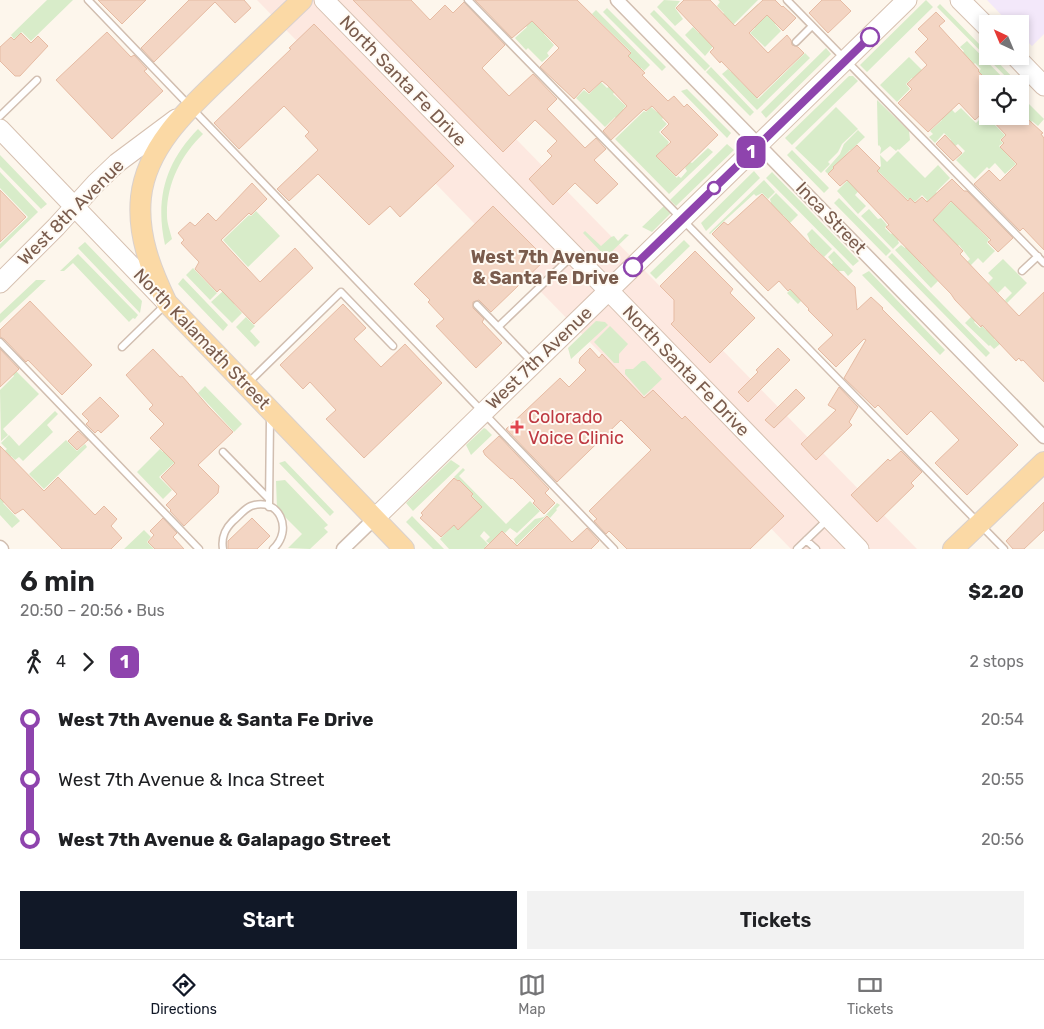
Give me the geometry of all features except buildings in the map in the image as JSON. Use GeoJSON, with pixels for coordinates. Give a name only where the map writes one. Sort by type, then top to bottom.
{"type":"FeatureCollection","features":[{"type":"Feature","properties":{"kind":"main road","name":"West 8th Avenue"},"geometry":{"type":"LineString","coordinates":[[0,283],[117,163],[191,107],[302,0]]}},
{"type":"Feature","properties":{"kind":"main road","name":"North Santa Fe Drive"},"geometry":{"type":"LineString","coordinates":[[324,0],[609,290],[859,549]]}},
{"type":"Feature","properties":{"kind":"main road","name":"West 7th Avenue"},"geometry":{"type":"LineString","coordinates":[[374,519],[907,0]]}},
{"type":"Feature","properties":{"kind":"main road"},"geometry":{"type":"LineString","coordinates":[[960,0],[979,19]]}},
{"type":"Feature","properties":{"kind":"main road"},"geometry":{"type":"LineString","coordinates":[[1024,65],[1044,86]]}},
{"type":"Feature","properties":{"kind":"main road","name":"West 8th Avenue"},"geometry":{"type":"LineString","coordinates":[[167,303],[150,264],[144,242],[141,197],[153,158],[165,139],[191,107]]}},
{"type":"Feature","properties":{"kind":"main road","name":"North Kalamath Street"},"geometry":{"type":"LineString","coordinates":[[0,129],[404,549]]}},
{"type":"Feature","properties":{"kind":"main road"},"geometry":{"type":"LineString","coordinates":[[953,549],[1044,462]]}},
{"type":"Feature","properties":{"kind":"street","name":"Inca Street"},"geometry":{"type":"LineString","coordinates":[[617,0],[1044,437]]}},
{"type":"Feature","properties":{"kind":"street","name":"West 7th Avenue"},"geometry":{"type":"LineString","coordinates":[[343,549],[374,519]]}},
{"type":"Feature","properties":{"kind":"lane"},"geometry":{"type":"LineString","coordinates":[[88,0],[614,549]]}},
{"type":"Feature","properties":{"kind":"lane"},"geometry":{"type":"LineString","coordinates":[[468,0],[1004,549]]}},
{"type":"Feature","properties":{"kind":"lane"},"geometry":{"type":"LineString","coordinates":[[787,0],[1044,263]]}},
{"type":"Feature","properties":{"kind":"lane"},"geometry":{"type":"LineString","coordinates":[[796,42],[812,26]]}},
{"type":"Feature","properties":{"kind":"lane"},"geometry":{"type":"LineString","coordinates":[[0,116],[38,80]]}},
{"type":"Feature","properties":{"kind":"lane"},"geometry":{"type":"LineString","coordinates":[[498,327],[573,254]]}},
{"type":"Feature","properties":{"kind":"lane"},"geometry":{"type":"LineString","coordinates":[[1022,271],[1038,256]]}},
{"type":"Feature","properties":{"kind":"lane"},"geometry":{"type":"LineString","coordinates":[[245,385],[341,292],[393,346]]}},
{"type":"Feature","properties":{"kind":"lane"},"geometry":{"type":"LineString","coordinates":[[122,347],[167,303]]}},
{"type":"Feature","properties":{"kind":"lane"},"geometry":{"type":"LineString","coordinates":[[477,305],[533,364]]}},
{"type":"Feature","properties":{"kind":"lane"},"geometry":{"type":"LineString","coordinates":[[0,342],[199,549]]}},
{"type":"Feature","properties":{"kind":"lane"},"geometry":{"type":"LineString","coordinates":[[269,503],[271,411]]}},
{"type":"Feature","properties":{"kind":"lane"},"geometry":{"type":"LineString","coordinates":[[223,452],[280,515],[284,526],[280,541],[273,549]]}},
{"type":"Feature","properties":{"kind":"lane"},"geometry":{"type":"LineString","coordinates":[[221,547],[228,527],[246,509],[269,503]]}},
{"type":"Feature","properties":{"kind":"lane"},"geometry":{"type":"LineString","coordinates":[[796,549],[829,518]]}},
{"type":"Feature","properties":{"kind":"lane"},"geometry":{"type":"LineString","coordinates":[[806,540],[816,549]]}},
{"type":"Feature","properties":{"kind":"shaded area"},"geometry":{"type":"Polygon","coordinates":[[[257,0],[380,0],[917,549],[791,549],[257,0]]]}},
{"type":"Feature","properties":{"kind":"shaded area"},"geometry":{"type":"Polygon","coordinates":[[[987,0],[1044,0],[1044,34],[1032,46],[1029,43],[1029,15],[1001,15],[987,0]]]}},
{"type":"Feature","properties":{"kind":"green space"},"geometry":{"type":"Polygon","coordinates":[[[47,0],[73,0],[31,41],[22,32],[14,39],[11,35],[47,0]]]}},
{"type":"Feature","properties":{"kind":"green space"},"geometry":{"type":"Polygon","coordinates":[[[664,0],[680,1],[675,8],[683,19],[675,26],[657,7],[664,0]]]}},
{"type":"Feature","properties":{"kind":"green space"},"geometry":{"type":"Polygon","coordinates":[[[718,0],[758,0],[716,42],[705,31],[724,13],[717,6],[720,2],[718,0]]]}},
{"type":"Feature","properties":{"kind":"green space"},"geometry":{"type":"Polygon","coordinates":[[[926,0],[933,7],[867,72],[860,65],[926,0]]]}},
{"type":"Feature","properties":{"kind":"green space"},"geometry":{"type":"Polygon","coordinates":[[[758,4],[776,22],[775,24],[781,31],[765,47],[750,33],[755,28],[744,17],[758,4]]]}},
{"type":"Feature","properties":{"kind":"green space"},"geometry":{"type":"Polygon","coordinates":[[[940,4],[979,44],[979,50],[937,7],[940,4]]]}},
{"type":"Feature","properties":{"kind":"green space"},"geometry":{"type":"Polygon","coordinates":[[[526,8],[548,29],[544,34],[554,45],[547,53],[549,56],[542,62],[528,48],[526,50],[515,38],[527,27],[517,16],[526,8]]]}},
{"type":"Feature","properties":{"kind":"green space"},"geometry":{"type":"Polygon","coordinates":[[[607,8],[666,67],[662,71],[603,12],[607,8]]]}},
{"type":"Feature","properties":{"kind":"green space"},"geometry":{"type":"Polygon","coordinates":[[[596,10],[650,65],[644,71],[641,68],[638,70],[626,58],[631,52],[592,14],[596,10]]]}},
{"type":"Feature","properties":{"kind":"green space"},"geometry":{"type":"Polygon","coordinates":[[[654,10],[710,66],[705,71],[650,14],[654,10]]]}},
{"type":"Feature","properties":{"kind":"green space"},"geometry":{"type":"Polygon","coordinates":[[[693,27],[699,33],[702,30],[716,43],[705,56],[685,35],[693,27]]]}},
{"type":"Feature","properties":{"kind":"green space"},"geometry":{"type":"Polygon","coordinates":[[[967,41],[979,53],[979,65],[990,65],[1000,75],[981,75],[978,72],[981,69],[975,63],[972,66],[961,54],[964,51],[960,47],[967,41]]]}},
{"type":"Feature","properties":{"kind":"green space"},"geometry":{"type":"Polygon","coordinates":[[[826,48],[831,54],[766,118],[761,112],[826,48]]]}},
{"type":"Feature","properties":{"kind":"green space"},"geometry":{"type":"Polygon","coordinates":[[[805,53],[810,58],[757,110],[722,74],[728,69],[731,72],[733,70],[741,78],[739,80],[758,99],[805,53]]]}},
{"type":"Feature","properties":{"kind":"green space"},"geometry":{"type":"Polygon","coordinates":[[[909,57],[926,74],[917,82],[912,78],[906,84],[910,89],[897,102],[880,85],[909,57]]]}},
{"type":"Feature","properties":{"kind":"green space"},"geometry":{"type":"Polygon","coordinates":[[[994,65],[1001,65],[1010,75],[1004,75],[994,65]]]}},
{"type":"Feature","properties":{"kind":"green space"},"geometry":{"type":"Polygon","coordinates":[[[711,67],[754,112],[750,116],[706,72],[711,67]]]}},
{"type":"Feature","properties":{"kind":"green space"},"geometry":{"type":"Polygon","coordinates":[[[849,76],[853,76],[858,81],[792,145],[785,138],[849,76]]]}},
{"type":"Feature","properties":{"kind":"green space"},"geometry":{"type":"Polygon","coordinates":[[[601,82],[607,88],[610,86],[615,91],[613,94],[626,106],[623,109],[633,119],[625,127],[615,117],[605,127],[576,98],[584,90],[589,94],[601,82]]]}},
{"type":"Feature","properties":{"kind":"green space"},"geometry":{"type":"Polygon","coordinates":[[[687,89],[731,133],[727,138],[681,91],[687,89]]]}},
{"type":"Feature","properties":{"kind":"green space"},"geometry":{"type":"Polygon","coordinates":[[[939,96],[955,113],[961,108],[976,123],[979,120],[979,125],[995,125],[1005,135],[1000,140],[1003,143],[999,146],[1016,164],[1005,174],[995,163],[989,169],[987,167],[975,179],[956,160],[965,151],[958,144],[954,147],[950,142],[951,140],[944,133],[935,143],[929,137],[933,134],[930,131],[942,120],[929,106],[939,96]]]}},
{"type":"Feature","properties":{"kind":"green space"},"geometry":{"type":"Polygon","coordinates":[[[877,100],[909,131],[910,140],[899,150],[896,151],[890,146],[880,154],[881,148],[878,146],[877,100]]]}},
{"type":"Feature","properties":{"kind":"green space"},"geometry":{"type":"Polygon","coordinates":[[[665,104],[671,111],[662,119],[667,124],[659,132],[669,142],[667,145],[670,143],[688,161],[692,163],[708,148],[713,152],[669,194],[615,139],[644,111],[646,112],[651,107],[657,112],[665,104]],[[666,146],[656,156],[677,178],[678,176],[681,178],[687,171],[686,167],[666,146]]]}},
{"type":"Feature","properties":{"kind":"green space"},"geometry":{"type":"Polygon","coordinates":[[[1029,104],[1044,119],[1038,126],[1032,121],[1031,123],[1029,121],[1029,104]]]}},
{"type":"Feature","properties":{"kind":"green space"},"geometry":{"type":"Polygon","coordinates":[[[836,107],[858,129],[842,144],[838,152],[828,162],[830,164],[821,173],[795,148],[836,107]]]}},
{"type":"Feature","properties":{"kind":"green space"},"geometry":{"type":"Polygon","coordinates":[[[198,129],[203,134],[188,151],[172,182],[167,204],[167,216],[172,239],[165,245],[161,212],[165,182],[178,155],[198,129]]]}},
{"type":"Feature","properties":{"kind":"green space"},"geometry":{"type":"Polygon","coordinates":[[[858,130],[865,137],[828,174],[825,171],[840,154],[844,144],[858,130]]]}},
{"type":"Feature","properties":{"kind":"green space"},"geometry":{"type":"Polygon","coordinates":[[[727,144],[734,150],[676,206],[670,200],[727,144]]]}},
{"type":"Feature","properties":{"kind":"green space"},"geometry":{"type":"Polygon","coordinates":[[[792,150],[829,188],[824,193],[787,155],[792,150]]]}},
{"type":"Feature","properties":{"kind":"green space"},"geometry":{"type":"Polygon","coordinates":[[[898,151],[925,178],[938,165],[950,178],[936,192],[948,204],[920,207],[927,200],[922,195],[915,202],[910,198],[908,200],[879,172],[876,175],[874,173],[881,166],[880,155],[887,162],[898,151]]]}},
{"type":"Feature","properties":{"kind":"green space"},"geometry":{"type":"Polygon","coordinates":[[[0,155],[47,204],[41,209],[0,167],[0,155]]]}},
{"type":"Feature","properties":{"kind":"green space"},"geometry":{"type":"Polygon","coordinates":[[[754,171],[760,178],[706,231],[701,223],[754,171]]]}},
{"type":"Feature","properties":{"kind":"green space"},"geometry":{"type":"Polygon","coordinates":[[[0,172],[38,212],[0,249],[0,244],[28,217],[0,188],[0,172]]]}},
{"type":"Feature","properties":{"kind":"green space"},"geometry":{"type":"Polygon","coordinates":[[[772,172],[859,261],[853,266],[766,178],[772,172]]]}},
{"type":"Feature","properties":{"kind":"green space"},"geometry":{"type":"Polygon","coordinates":[[[850,178],[864,185],[855,195],[866,206],[858,214],[837,191],[850,178]]]}},
{"type":"Feature","properties":{"kind":"green space"},"geometry":{"type":"Polygon","coordinates":[[[764,180],[775,192],[768,199],[762,193],[756,196],[754,194],[709,233],[764,180]]]}},
{"type":"Feature","properties":{"kind":"green space"},"geometry":{"type":"Polygon","coordinates":[[[776,193],[798,215],[790,223],[783,215],[780,218],[768,206],[771,203],[770,199],[776,193]]]}},
{"type":"Feature","properties":{"kind":"green space"},"geometry":{"type":"Polygon","coordinates":[[[839,198],[891,251],[886,256],[834,203],[839,198]]]}},
{"type":"Feature","properties":{"kind":"green space"},"geometry":{"type":"Polygon","coordinates":[[[953,200],[972,222],[976,219],[980,224],[977,227],[989,239],[987,243],[995,251],[983,263],[978,258],[950,286],[946,283],[970,259],[959,245],[952,252],[940,240],[946,233],[933,220],[953,200]]]}},
{"type":"Feature","properties":{"kind":"green space"},"geometry":{"type":"Polygon","coordinates":[[[664,206],[671,213],[652,232],[642,227],[664,206]]]}},
{"type":"Feature","properties":{"kind":"green space"},"geometry":{"type":"Polygon","coordinates":[[[869,209],[878,219],[881,218],[887,225],[885,228],[891,234],[894,232],[900,238],[899,243],[893,249],[861,216],[869,209]]]}},
{"type":"Feature","properties":{"kind":"green space"},"geometry":{"type":"Polygon","coordinates":[[[256,211],[280,236],[248,267],[223,240],[249,215],[251,216],[256,211]]]}},
{"type":"Feature","properties":{"kind":"green space"},"geometry":{"type":"Polygon","coordinates":[[[812,229],[832,249],[824,257],[815,248],[807,257],[810,240],[807,234],[812,229]]]}},
{"type":"Feature","properties":{"kind":"green space"},"geometry":{"type":"Polygon","coordinates":[[[585,231],[601,246],[611,237],[614,236],[618,241],[625,234],[629,235],[606,257],[583,233],[585,231]]]}},
{"type":"Feature","properties":{"kind":"green space"},"geometry":{"type":"Polygon","coordinates":[[[684,240],[690,246],[656,279],[650,273],[684,240]]]}},
{"type":"Feature","properties":{"kind":"green space"},"geometry":{"type":"Polygon","coordinates":[[[85,242],[142,301],[140,313],[78,248],[85,242]]]}},
{"type":"Feature","properties":{"kind":"green space"},"geometry":{"type":"Polygon","coordinates":[[[901,245],[905,248],[908,245],[914,255],[923,262],[921,264],[927,270],[930,268],[936,275],[934,277],[938,281],[931,288],[895,250],[901,245]]]}},
{"type":"Feature","properties":{"kind":"green space"},"geometry":{"type":"Polygon","coordinates":[[[834,251],[853,271],[848,276],[844,271],[831,271],[798,304],[787,293],[792,288],[820,275],[833,263],[828,257],[834,251]]]}},
{"type":"Feature","properties":{"kind":"green space"},"geometry":{"type":"Polygon","coordinates":[[[892,253],[990,353],[986,357],[888,257],[892,253]]]}},
{"type":"Feature","properties":{"kind":"green space"},"geometry":{"type":"Polygon","coordinates":[[[78,254],[138,315],[135,319],[133,318],[129,322],[73,263],[64,271],[60,271],[78,254]]]}},
{"type":"Feature","properties":{"kind":"green space"},"geometry":{"type":"Polygon","coordinates":[[[1003,259],[1027,283],[1007,303],[1005,300],[1012,293],[1005,286],[998,293],[988,283],[993,278],[988,273],[1003,259]]]}},
{"type":"Feature","properties":{"kind":"green space"},"geometry":{"type":"Polygon","coordinates":[[[193,268],[217,293],[210,300],[186,275],[193,268]]]}},
{"type":"Feature","properties":{"kind":"green space"},"geometry":{"type":"Polygon","coordinates":[[[869,271],[945,350],[940,355],[862,275],[869,271]]]}},
{"type":"Feature","properties":{"kind":"green space"},"geometry":{"type":"Polygon","coordinates":[[[244,272],[255,283],[234,304],[242,313],[232,323],[211,302],[244,272]]]}},
{"type":"Feature","properties":{"kind":"green space"},"geometry":{"type":"Polygon","coordinates":[[[183,278],[228,325],[223,331],[178,284],[183,278]]]}},
{"type":"Feature","properties":{"kind":"green space"},"geometry":{"type":"Polygon","coordinates":[[[36,280],[46,280],[0,323],[0,314],[36,280]]]}},
{"type":"Feature","properties":{"kind":"green space"},"geometry":{"type":"Polygon","coordinates":[[[973,315],[977,319],[974,322],[980,328],[982,326],[986,330],[989,328],[997,336],[994,339],[1000,344],[994,349],[965,323],[973,315]]]}},
{"type":"Feature","properties":{"kind":"green space"},"geometry":{"type":"Polygon","coordinates":[[[246,317],[255,326],[250,331],[260,342],[255,347],[236,327],[246,317]]]}},
{"type":"Feature","properties":{"kind":"green space"},"geometry":{"type":"Polygon","coordinates":[[[596,321],[605,322],[608,325],[571,359],[568,348],[596,321]]]}},
{"type":"Feature","properties":{"kind":"green space"},"geometry":{"type":"Polygon","coordinates":[[[610,326],[628,344],[619,354],[619,363],[614,363],[594,342],[610,326]]]}},
{"type":"Feature","properties":{"kind":"green space"},"geometry":{"type":"Polygon","coordinates":[[[642,361],[645,361],[662,379],[644,396],[625,374],[626,369],[633,369],[642,361]]]}},
{"type":"Feature","properties":{"kind":"green space"},"geometry":{"type":"Polygon","coordinates":[[[14,369],[39,394],[3,429],[8,435],[1,441],[0,390],[14,376],[11,372],[14,369]]]}},
{"type":"Feature","properties":{"kind":"green space"},"geometry":{"type":"Polygon","coordinates":[[[205,386],[242,424],[234,432],[198,393],[205,386]]]}},
{"type":"Feature","properties":{"kind":"green space"},"geometry":{"type":"Polygon","coordinates":[[[55,411],[58,414],[47,425],[53,432],[23,461],[19,457],[15,460],[11,456],[0,466],[0,455],[7,449],[1,443],[9,435],[19,446],[55,411]]]}},
{"type":"Feature","properties":{"kind":"green space"},"geometry":{"type":"Polygon","coordinates":[[[484,428],[492,435],[471,455],[466,445],[484,428]]]}},
{"type":"Feature","properties":{"kind":"green space"},"geometry":{"type":"Polygon","coordinates":[[[181,434],[187,476],[174,463],[159,477],[172,490],[163,499],[137,472],[160,449],[163,452],[181,434]]]}},
{"type":"Feature","properties":{"kind":"green space"},"geometry":{"type":"Polygon","coordinates":[[[66,440],[77,451],[85,444],[87,447],[44,489],[29,474],[66,440]]]}},
{"type":"Feature","properties":{"kind":"green space"},"geometry":{"type":"Polygon","coordinates":[[[451,460],[460,466],[413,511],[406,503],[451,460]]]}},
{"type":"Feature","properties":{"kind":"green space"},"geometry":{"type":"Polygon","coordinates":[[[285,461],[334,512],[330,516],[279,463],[285,461]]]}},
{"type":"Feature","properties":{"kind":"green space"},"geometry":{"type":"Polygon","coordinates":[[[463,468],[465,470],[459,476],[506,524],[530,501],[540,511],[517,533],[510,528],[505,533],[502,531],[490,544],[486,541],[490,537],[484,531],[480,536],[488,544],[485,549],[449,549],[440,539],[454,525],[458,530],[482,507],[472,496],[473,494],[454,477],[463,468]]]}},
{"type":"Feature","properties":{"kind":"green space"},"geometry":{"type":"Polygon","coordinates":[[[285,480],[328,525],[324,528],[328,532],[310,549],[288,548],[302,534],[277,509],[276,481],[285,480]]]}},
{"type":"Feature","properties":{"kind":"green space"},"geometry":{"type":"Polygon","coordinates":[[[0,493],[6,501],[3,503],[20,521],[12,528],[0,515],[0,493]]]}},
{"type":"Feature","properties":{"kind":"green space"},"geometry":{"type":"Polygon","coordinates":[[[557,503],[560,505],[550,518],[547,515],[516,545],[514,539],[535,519],[544,517],[557,503]]]}},
{"type":"Feature","properties":{"kind":"green space"},"geometry":{"type":"Polygon","coordinates":[[[412,516],[444,549],[433,549],[406,522],[412,516]]]}},
{"type":"Feature","properties":{"kind":"green space"},"geometry":{"type":"Polygon","coordinates":[[[144,530],[151,537],[147,542],[154,549],[124,549],[144,530]]]}},
{"type":"Feature","properties":{"kind":"bus line","name":"1"},"geometry":{"type":"LineString","coordinates":[[633,267],[870,37]]}},
{"type":"Feature","properties":{"kind":"place","name":"West 7th Avenue & Santa Fe Drive"},"geometry":{"type":"Point","coordinates":[633,267]}},
{"type":"Feature","properties":{"kind":"place","name":"Colorado Voice Clinic"},"geometry":{"type":"Point","coordinates":[517,427]}}]}
